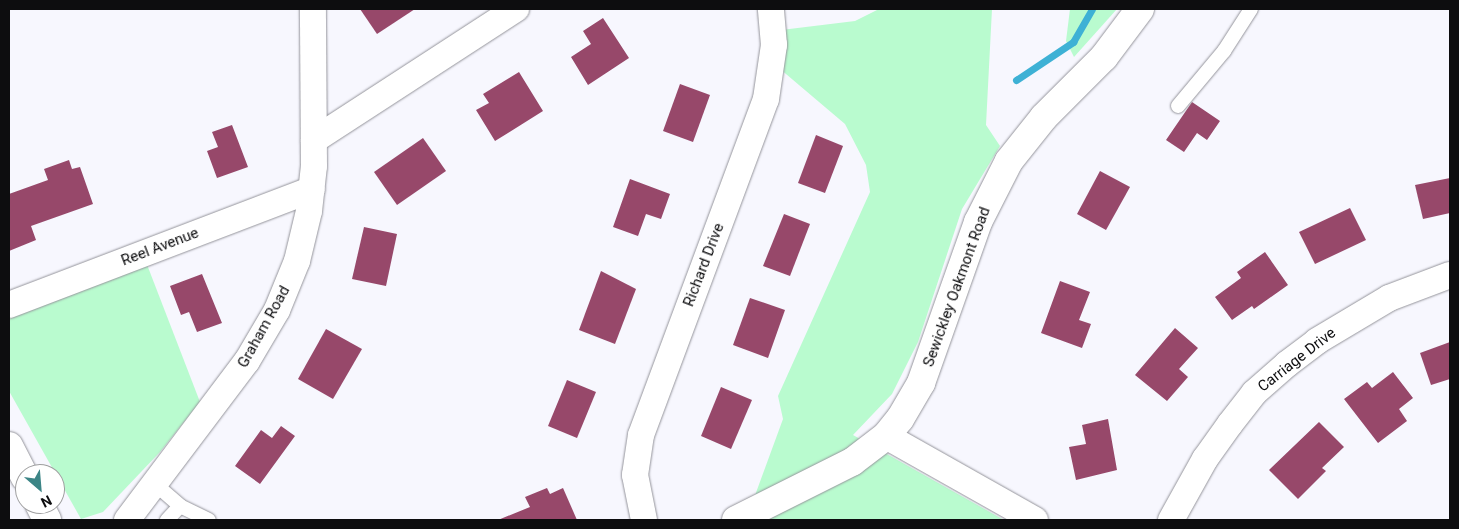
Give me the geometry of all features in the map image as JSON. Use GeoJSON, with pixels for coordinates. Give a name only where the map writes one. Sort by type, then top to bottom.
{"type":"FeatureCollection","features":[{"type":"Feature","properties":{"kind":"main road","name":"Sewickley Oakmont Road"},"geometry":{"type":"LineString","coordinates":[[736,520],[831,475],[886,436],[921,383],[978,222],[1009,161],[1044,117],[1104,57],[1140,9]]}},
{"type":"Feature","properties":{"kind":"main road"},"geometry":{"type":"LineString","coordinates":[[9,446],[18,464]]}},
{"type":"Feature","properties":{"kind":"street","name":"Graham Road"},"geometry":{"type":"LineString","coordinates":[[126,520],[247,361],[277,310],[297,261],[312,189],[314,140],[313,9]]}},
{"type":"Feature","properties":{"kind":"street"},"geometry":{"type":"LineString","coordinates":[[314,140],[516,9]]}},
{"type":"Feature","properties":{"kind":"street","name":"Richard Drive"},"geometry":{"type":"LineString","coordinates":[[644,520],[635,475],[641,435],[766,99],[774,45],[771,9]]}},
{"type":"Feature","properties":{"kind":"street","name":"Reel Avenue"},"geometry":{"type":"LineString","coordinates":[[9,305],[312,189]]}},
{"type":"Feature","properties":{"kind":"street","name":"Carriage Drive"},"geometry":{"type":"LineString","coordinates":[[1171,520],[1204,459],[1230,424],[1254,393],[1287,364],[1317,341],[1390,298],[1450,275]]}},
{"type":"Feature","properties":{"kind":"street"},"geometry":{"type":"LineString","coordinates":[[886,436],[1035,520]]}},
{"type":"Feature","properties":{"kind":"lane"},"geometry":{"type":"LineString","coordinates":[[1178,106],[1224,51],[1251,9]]}},
{"type":"Feature","properties":{"kind":"lane"},"geometry":{"type":"LineString","coordinates":[[155,484],[180,506],[209,520]]}},
{"type":"Feature","properties":{"kind":"lane"},"geometry":{"type":"LineString","coordinates":[[166,520],[180,506]]}},
{"type":"Feature","properties":{"kind":"green space"},"geometry":{"type":"Polygon","coordinates":[[[879,9],[992,9],[986,125],[1000,146],[962,209],[918,342],[892,394],[853,435],[1004,520],[746,520],[783,419],[778,396],[870,192],[866,165],[845,124],[773,63],[773,31],[855,21],[879,9]]]}},
{"type":"Feature","properties":{"kind":"green space"},"geometry":{"type":"Polygon","coordinates":[[[1070,9],[1117,9],[1074,57],[1066,41],[1070,9]]]}},
{"type":"Feature","properties":{"kind":"green space"},"geometry":{"type":"Polygon","coordinates":[[[146,262],[200,402],[160,452],[103,512],[81,519],[65,491],[65,464],[50,464],[9,391],[9,313],[146,262]]]}},
{"type":"Feature","properties":{"kind":"building"},"geometry":{"type":"Polygon","coordinates":[[[360,9],[415,9],[377,34],[360,9]]]}},
{"type":"Feature","properties":{"kind":"building"},"geometry":{"type":"Polygon","coordinates":[[[603,18],[629,58],[588,85],[571,57],[591,44],[583,31],[603,18]]]}},
{"type":"Feature","properties":{"kind":"building"},"geometry":{"type":"Polygon","coordinates":[[[519,72],[543,111],[495,141],[476,110],[489,103],[483,94],[519,72]]]}},
{"type":"Feature","properties":{"kind":"building"},"geometry":{"type":"Polygon","coordinates":[[[680,84],[710,95],[693,142],[663,131],[680,84]]]}},
{"type":"Feature","properties":{"kind":"building"},"geometry":{"type":"Polygon","coordinates":[[[1192,102],[1220,121],[1207,140],[1197,133],[1184,152],[1166,140],[1192,102]]]}},
{"type":"Feature","properties":{"kind":"building"},"geometry":{"type":"Polygon","coordinates":[[[232,125],[248,167],[217,178],[207,151],[218,147],[212,132],[232,125]]]}},
{"type":"Feature","properties":{"kind":"building"},"geometry":{"type":"Polygon","coordinates":[[[816,135],[843,146],[825,193],[798,183],[816,135]]]}},
{"type":"Feature","properties":{"kind":"building"},"geometry":{"type":"Polygon","coordinates":[[[423,138],[446,171],[397,205],[374,172],[423,138]]]}},
{"type":"Feature","properties":{"kind":"building"},"geometry":{"type":"Polygon","coordinates":[[[69,160],[72,169],[80,167],[93,204],[31,226],[36,240],[9,251],[9,194],[48,180],[44,169],[69,160]]]}},
{"type":"Feature","properties":{"kind":"building"},"geometry":{"type":"Polygon","coordinates":[[[1100,171],[1130,187],[1106,230],[1077,214],[1100,171]]]}},
{"type":"Feature","properties":{"kind":"building"},"geometry":{"type":"Polygon","coordinates":[[[1450,178],[1450,213],[1423,219],[1415,185],[1450,178]]]}},
{"type":"Feature","properties":{"kind":"building"},"geometry":{"type":"Polygon","coordinates":[[[630,179],[670,194],[661,219],[646,214],[638,236],[613,227],[630,179]]]}},
{"type":"Feature","properties":{"kind":"building"},"geometry":{"type":"Polygon","coordinates":[[[1350,208],[1366,240],[1315,264],[1299,232],[1350,208]]]}},
{"type":"Feature","properties":{"kind":"building"},"geometry":{"type":"Polygon","coordinates":[[[784,214],[810,224],[790,276],[763,266],[784,214]]]}},
{"type":"Feature","properties":{"kind":"building"},"geometry":{"type":"Polygon","coordinates":[[[364,227],[397,234],[386,286],[352,279],[364,227]]]}},
{"type":"Feature","properties":{"kind":"building"},"geometry":{"type":"Polygon","coordinates":[[[1265,252],[1288,285],[1254,309],[1252,306],[1232,320],[1215,297],[1241,278],[1237,272],[1265,252]]]}},
{"type":"Feature","properties":{"kind":"building"},"geometry":{"type":"Polygon","coordinates":[[[601,271],[636,289],[615,344],[579,330],[601,271]]]}},
{"type":"Feature","properties":{"kind":"building"},"geometry":{"type":"Polygon","coordinates":[[[202,274],[222,323],[197,332],[189,312],[181,315],[170,286],[202,274]]]}},
{"type":"Feature","properties":{"kind":"building"},"geometry":{"type":"Polygon","coordinates":[[[1060,281],[1090,292],[1079,320],[1091,324],[1082,348],[1041,333],[1060,281]]]}},
{"type":"Feature","properties":{"kind":"building"},"geometry":{"type":"Polygon","coordinates":[[[750,298],[785,310],[768,358],[733,345],[750,298]]]}},
{"type":"Feature","properties":{"kind":"building"},"geometry":{"type":"Polygon","coordinates":[[[1175,328],[1198,348],[1179,369],[1188,377],[1167,401],[1135,375],[1175,328]]]}},
{"type":"Feature","properties":{"kind":"building"},"geometry":{"type":"Polygon","coordinates":[[[326,329],[362,349],[333,399],[298,379],[326,329]]]}},
{"type":"Feature","properties":{"kind":"building"},"geometry":{"type":"Polygon","coordinates":[[[1450,342],[1450,379],[1431,385],[1420,353],[1450,342]]]}},
{"type":"Feature","properties":{"kind":"building"},"geometry":{"type":"Polygon","coordinates":[[[1393,372],[1413,398],[1399,409],[1407,421],[1378,443],[1344,399],[1367,382],[1372,388],[1393,372]]]}},
{"type":"Feature","properties":{"kind":"building"},"geometry":{"type":"Polygon","coordinates":[[[567,380],[596,392],[577,438],[548,426],[567,380]]]}},
{"type":"Feature","properties":{"kind":"building"},"geometry":{"type":"Polygon","coordinates":[[[721,387],[752,400],[731,449],[701,436],[721,387]]]}},
{"type":"Feature","properties":{"kind":"building"},"geometry":{"type":"Polygon","coordinates":[[[1108,419],[1117,470],[1076,480],[1069,447],[1086,444],[1082,425],[1108,419]]]}},
{"type":"Feature","properties":{"kind":"building"},"geometry":{"type":"Polygon","coordinates":[[[1319,422],[1344,447],[1322,468],[1326,471],[1298,499],[1269,470],[1319,422]]]}},
{"type":"Feature","properties":{"kind":"building"},"geometry":{"type":"Polygon","coordinates":[[[281,426],[295,436],[260,484],[235,466],[261,430],[272,438],[281,426]]]}},
{"type":"Feature","properties":{"kind":"building"},"geometry":{"type":"Polygon","coordinates":[[[547,488],[550,494],[563,488],[577,520],[498,520],[530,507],[525,497],[547,488]]]}},
{"type":"Feature","properties":{"kind":"waterway"},"geometry":{"type":"LineString","coordinates":[[1016,80],[1073,42],[1092,9]]}}]}
